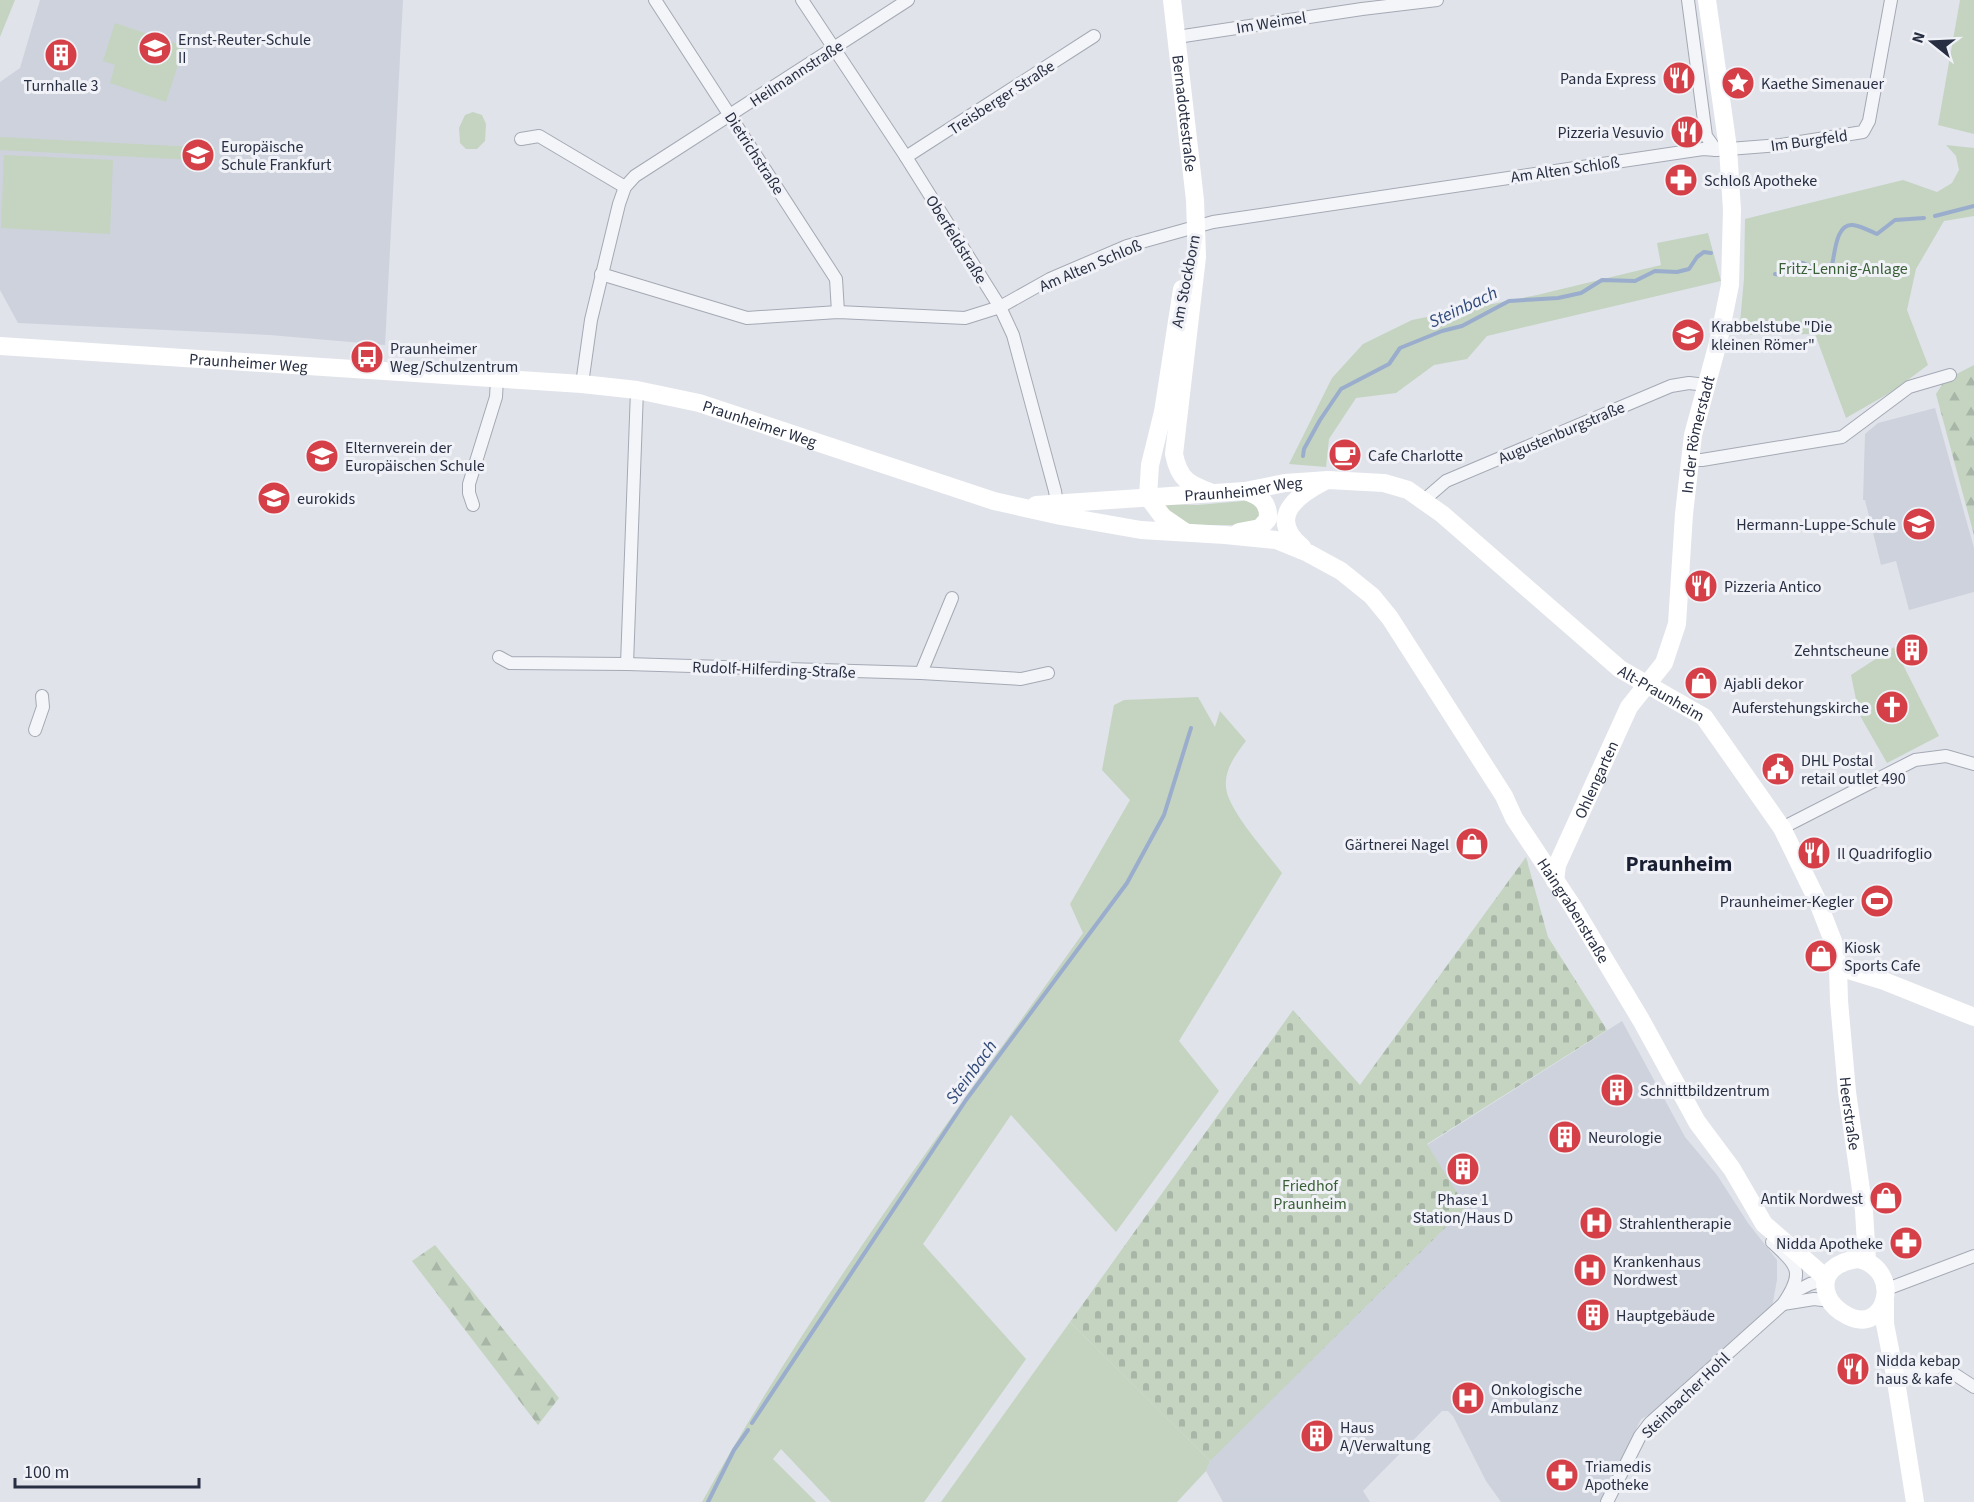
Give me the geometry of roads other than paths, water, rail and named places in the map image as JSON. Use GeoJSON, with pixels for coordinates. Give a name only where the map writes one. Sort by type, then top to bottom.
{"type":"FeatureCollection","features":[{"type":"Feature","properties":{"kind":"main road","name":"Bernadottestraße"},"geometry":{"type":"LineString","coordinates":[[1172,0],[1196,226]]}},
{"type":"Feature","properties":{"kind":"main road","name":"In der Römerstadt"},"geometry":{"type":"LineString","coordinates":[[1646,683],[1664,663],[1677,624],[1689,460],[1695,423],[1719,339],[1730,285],[1732,210],[1722,149],[1707,0]]}},
{"type":"Feature","properties":{"kind":"main road","name":"Am Stockborn"},"geometry":{"type":"LineString","coordinates":[[1196,226],[1197,257],[1174,454],[1181,476],[1193,485],[1214,493]]}},
{"type":"Feature","properties":{"kind":"main road","name":"Am Stockborn"},"geometry":{"type":"LineString","coordinates":[[1148,498],[1150,465],[1163,412],[1179,303],[1196,226]]}},
{"type":"Feature","properties":{"kind":"main road","name":"Praunheimer Weg"},"geometry":{"type":"LineString","coordinates":[[0,346],[497,378],[637,390],[699,403],[994,501],[1090,522],[1141,530],[1276,540],[1308,553]]}},
{"type":"Feature","properties":{"kind":"main road","name":"Praunheimer Weg"},"geometry":{"type":"LineString","coordinates":[[1017,506],[1245,491],[1285,483],[1328,480]]}},
{"type":"Feature","properties":{"kind":"main road"},"geometry":{"type":"LineString","coordinates":[[1308,553],[1291,538],[1286,526],[1288,510],[1311,488],[1328,480]]}},
{"type":"Feature","properties":{"kind":"main road","name":"Alt-Praunheim"},"geometry":{"type":"LineString","coordinates":[[1328,480],[1384,483],[1407,490],[1424,500],[1620,669],[1704,717],[1782,828],[1829,931],[1838,967]]}},
{"type":"Feature","properties":{"kind":"main road"},"geometry":{"type":"LineString","coordinates":[[1225,535],[1260,528],[1268,519],[1269,510],[1263,500],[1256,494],[1245,491]]}},
{"type":"Feature","properties":{"kind":"main road"},"geometry":{"type":"LineString","coordinates":[[1148,498],[1162,517],[1187,534]]}},
{"type":"Feature","properties":{"kind":"main road","name":"Haingrabenstraße"},"geometry":{"type":"LineString","coordinates":[[1308,553],[1351,579],[1372,596],[1390,618],[1441,694],[1504,796],[1514,818],[1573,907],[1641,1020],[1697,1122],[1732,1169],[1764,1224],[1826,1279]]}},
{"type":"Feature","properties":{"kind":"main road","name":"Ohlengarten"},"geometry":{"type":"LineString","coordinates":[[1555,881],[1557,865],[1629,707],[1646,683]]}},
{"type":"Feature","properties":{"kind":"main road"},"geometry":{"type":"LineString","coordinates":[[1838,967],[1884,981],[1974,1017]]}},
{"type":"Feature","properties":{"kind":"main road","name":"Heerstraße"},"geometry":{"type":"LineString","coordinates":[[1838,967],[1846,1092],[1864,1211],[1867,1261]]}},
{"type":"Feature","properties":{"kind":"main road"},"geometry":{"type":"LineString","coordinates":[[1895,1375],[1882,1345],[1861,1321],[1842,1314],[1830,1301],[1825,1287],[1826,1279],[1831,1269],[1841,1262],[1859,1258],[1867,1261],[1883,1277],[1886,1295],[1885,1324],[1895,1375],[1915,1502]]}},
{"type":"Feature","properties":{"kind":"main road"},"geometry":{"type":"LineString","coordinates":[[1861,1321],[1878,1311],[1886,1295]]}},
{"type":"Feature","properties":{"kind":"street","name":"Dietrichstraße"},"geometry":{"type":"LineString","coordinates":[[655,0],[836,279],[838,312]]}},
{"type":"Feature","properties":{"kind":"street","name":"Oberfeldstraße"},"geometry":{"type":"LineString","coordinates":[[802,0],[906,157],[1000,307],[1013,335],[1057,504]]}},
{"type":"Feature","properties":{"kind":"street","name":"Heilmannstraße"},"geometry":{"type":"LineString","coordinates":[[625,187],[635,176],[908,0]]}},
{"type":"Feature","properties":{"kind":"street","name":"Im Weimel"},"geometry":{"type":"LineString","coordinates":[[1177,37],[1437,0]]}},
{"type":"Feature","properties":{"kind":"street","name":"In der Römerstadt"},"geometry":{"type":"LineString","coordinates":[[1688,0],[1707,136],[1722,149]]}},
{"type":"Feature","properties":{"kind":"street","name":"Im Burgfeld"},"geometry":{"type":"LineString","coordinates":[[1722,149],[1780,145],[1863,132],[1869,121],[1891,0]]}},
{"type":"Feature","properties":{"kind":"street","name":"Treisberger Straße"},"geometry":{"type":"LineString","coordinates":[[906,157],[1094,36]]}},
{"type":"Feature","properties":{"kind":"street"},"geometry":{"type":"LineString","coordinates":[[521,139],[539,136],[625,187],[601,274],[591,320],[582,384]]}},
{"type":"Feature","properties":{"kind":"street","name":"Am Alten Schloß"},"geometry":{"type":"LineString","coordinates":[[601,274],[747,318],[838,312],[965,318],[1000,307],[1050,279],[1127,246],[1196,226],[1691,150],[1722,149]]}},
{"type":"Feature","properties":{"kind":"street"},"geometry":{"type":"LineString","coordinates":[[1689,460],[1702,460],[1842,437],[1910,387],[1950,375]]}},
{"type":"Feature","properties":{"kind":"street"},"geometry":{"type":"LineString","coordinates":[[473,505],[469,493],[470,484],[496,397],[497,378]]}},
{"type":"Feature","properties":{"kind":"street","name":"Augustenburgstraße"},"geometry":{"type":"LineString","coordinates":[[1424,500],[1446,481],[1671,386],[1689,382],[1706,385]]}},
{"type":"Feature","properties":{"kind":"street"},"geometry":{"type":"LineString","coordinates":[[627,664],[637,390]]}},
{"type":"Feature","properties":{"kind":"street"},"geometry":{"type":"LineString","coordinates":[[921,673],[952,598]]}},
{"type":"Feature","properties":{"kind":"street","name":"Rudolf-Hilferding-Straße"},"geometry":{"type":"LineString","coordinates":[[499,657],[510,663],[627,664],[921,673],[1021,679],[1048,673]]}},
{"type":"Feature","properties":{"kind":"street"},"geometry":{"type":"LineString","coordinates":[[36,730],[42,707],[42,696]]}},
{"type":"Feature","properties":{"kind":"street"},"geometry":{"type":"LineString","coordinates":[[1782,828],[1916,760],[1946,756],[1974,764]]}},
{"type":"Feature","properties":{"kind":"street"},"geometry":{"type":"LineString","coordinates":[[1764,1224],[1770,1240],[1792,1261],[1796,1268],[1797,1275],[1787,1299],[1830,1301]]}},
{"type":"Feature","properties":{"kind":"street"},"geometry":{"type":"LineString","coordinates":[[1886,1295],[1974,1256]]}},
{"type":"Feature","properties":{"kind":"street","name":"Steinbacher Hohl"},"geometry":{"type":"LineString","coordinates":[[1607,1502],[1640,1436],[1650,1424],[1787,1299],[1810,1284],[1826,1279]]}},
{"type":"Feature","properties":{"kind":"street"},"geometry":{"type":"LineString","coordinates":[[1895,1375],[1942,1366],[1974,1387]]}},
{"type":"Feature","properties":{"kind":"waterway","name":"Steinbach"},"geometry":{"type":"LineString","coordinates":[[1935,216],[1974,206]]}},
{"type":"Feature","properties":{"kind":"waterway","name":"Steinbach"},"geometry":{"type":"LineString","coordinates":[[1775,274],[1782,275],[1795,262],[1822,271],[1832,265],[1837,240],[1847,226],[1859,226],[1877,234],[1895,220],[1924,218]]}},
{"type":"Feature","properties":{"kind":"waterway","name":"Steinbach"},"geometry":{"type":"LineString","coordinates":[[1303,456],[1304,449],[1320,420],[1341,389],[1389,364],[1400,348],[1442,331],[1462,326],[1509,301],[1558,298],[1581,293],[1602,280],[1635,281],[1655,271],[1677,272],[1689,269],[1697,257],[1704,252],[1711,253]]}},
{"type":"Feature","properties":{"kind":"waterway","name":"Steinbach"},"geometry":{"type":"LineString","coordinates":[[752,1423],[966,1100],[1127,883],[1164,815],[1191,728]]}},
{"type":"Feature","properties":{"kind":"waterway","name":"Steinbach"},"geometry":{"type":"LineString","coordinates":[[708,1502],[734,1450],[748,1430]]}},
{"type":"Feature","properties":{"kind":"place","name":"Ernst-Reuter-Schule II"},"geometry":{"type":"Point","coordinates":[155,48]}},
{"type":"Feature","properties":{"kind":"place","name":"Turnhalle 3"},"geometry":{"type":"Point","coordinates":[61,55]}},
{"type":"Feature","properties":{"kind":"place","name":"Panda Express"},"geometry":{"type":"Point","coordinates":[1679,78]}},
{"type":"Feature","properties":{"kind":"place","name":"Kaethe Simenauer"},"geometry":{"type":"Point","coordinates":[1738,83]}},
{"type":"Feature","properties":{"kind":"place","name":"Pizzeria Vesuvio"},"geometry":{"type":"Point","coordinates":[1687,132]}},
{"type":"Feature","properties":{"kind":"place","name":"Europäische Schule Frankfurt"},"geometry":{"type":"Point","coordinates":[198,155]}},
{"type":"Feature","properties":{"kind":"place","name":"Schloß Apotheke"},"geometry":{"type":"Point","coordinates":[1681,180]}},
{"type":"Feature","properties":{"kind":"place","name":"Krabbelstube \"Die kleinen Römer\""},"geometry":{"type":"Point","coordinates":[1688,335]}},
{"type":"Feature","properties":{"kind":"place","name":"Praunheimer Weg/Schulzentrum"},"geometry":{"type":"Point","coordinates":[367,357]}},
{"type":"Feature","properties":{"kind":"place","name":"Cafe Charlotte"},"geometry":{"type":"Point","coordinates":[1345,455]}},
{"type":"Feature","properties":{"kind":"place","name":"Elternverein der Europäischen Schule"},"geometry":{"type":"Point","coordinates":[322,456]}},
{"type":"Feature","properties":{"kind":"place","name":"eurokids"},"geometry":{"type":"Point","coordinates":[274,498]}},
{"type":"Feature","properties":{"kind":"place","name":"Hermann-Luppe-Schule"},"geometry":{"type":"Point","coordinates":[1919,524]}},
{"type":"Feature","properties":{"kind":"place","name":"Pizzeria Antico"},"geometry":{"type":"Point","coordinates":[1701,586]}},
{"type":"Feature","properties":{"kind":"place","name":"Zehntscheune"},"geometry":{"type":"Point","coordinates":[1912,650]}},
{"type":"Feature","properties":{"kind":"place","name":"Ajabli dekor"},"geometry":{"type":"Point","coordinates":[1701,683]}},
{"type":"Feature","properties":{"kind":"place","name":"Auferstehungskirche"},"geometry":{"type":"Point","coordinates":[1892,707]}},
{"type":"Feature","properties":{"kind":"place","name":"DHL Postal retail outlet 490"},"geometry":{"type":"Point","coordinates":[1778,769]}},
{"type":"Feature","properties":{"kind":"place","name":"Gärtnerei Nagel"},"geometry":{"type":"Point","coordinates":[1472,844]}},
{"type":"Feature","properties":{"kind":"place","name":"Il Quadrifoglio"},"geometry":{"type":"Point","coordinates":[1814,853]}},
{"type":"Feature","properties":{"kind":"place","name":"Praunheimer-Kegler"},"geometry":{"type":"Point","coordinates":[1877,901]}},
{"type":"Feature","properties":{"kind":"place","name":"Kiosk Sports Cafe"},"geometry":{"type":"Point","coordinates":[1821,956]}},
{"type":"Feature","properties":{"kind":"place","name":"Schnittbildzentrum"},"geometry":{"type":"Point","coordinates":[1617,1090]}},
{"type":"Feature","properties":{"kind":"place","name":"Neurologie"},"geometry":{"type":"Point","coordinates":[1565,1137]}},
{"type":"Feature","properties":{"kind":"place","name":"Phase 1 Station/Haus D"},"geometry":{"type":"Point","coordinates":[1463,1169]}},
{"type":"Feature","properties":{"kind":"place","name":"Antik Nordwest"},"geometry":{"type":"Point","coordinates":[1886,1198]}},
{"type":"Feature","properties":{"kind":"place","name":"Strahlentherapie"},"geometry":{"type":"Point","coordinates":[1596,1223]}},
{"type":"Feature","properties":{"kind":"place","name":"Nidda Apotheke"},"geometry":{"type":"Point","coordinates":[1906,1243]}},
{"type":"Feature","properties":{"kind":"place","name":"Krankenhaus Nordwest"},"geometry":{"type":"Point","coordinates":[1590,1270]}},
{"type":"Feature","properties":{"kind":"place","name":"Hauptgebäude"},"geometry":{"type":"Point","coordinates":[1593,1315]}},
{"type":"Feature","properties":{"kind":"place","name":"Nidda kebap haus & kafe"},"geometry":{"type":"Point","coordinates":[1853,1369]}},
{"type":"Feature","properties":{"kind":"place","name":"Onkologische Ambulanz"},"geometry":{"type":"Point","coordinates":[1468,1398]}},
{"type":"Feature","properties":{"kind":"place","name":"Haus A/Verwaltung"},"geometry":{"type":"Point","coordinates":[1317,1436]}},
{"type":"Feature","properties":{"kind":"place","name":"Triamedis Apotheke"},"geometry":{"type":"Point","coordinates":[1562,1475]}},
{"type":"Feature","properties":{"kind":"district","name":"Praunheim"},"geometry":{"type":"Point","coordinates":[1679,863]}},
{"type":"Feature","properties":{"kind":"park label","name":"Fritz-Lennig-Anlage"},"geometry":{"type":"Point","coordinates":[1843,268]}},
{"type":"Feature","properties":{"kind":"park label","name":"Friedhof Praunheim"},"geometry":{"type":"Point","coordinates":[1310,1194]}}]}
